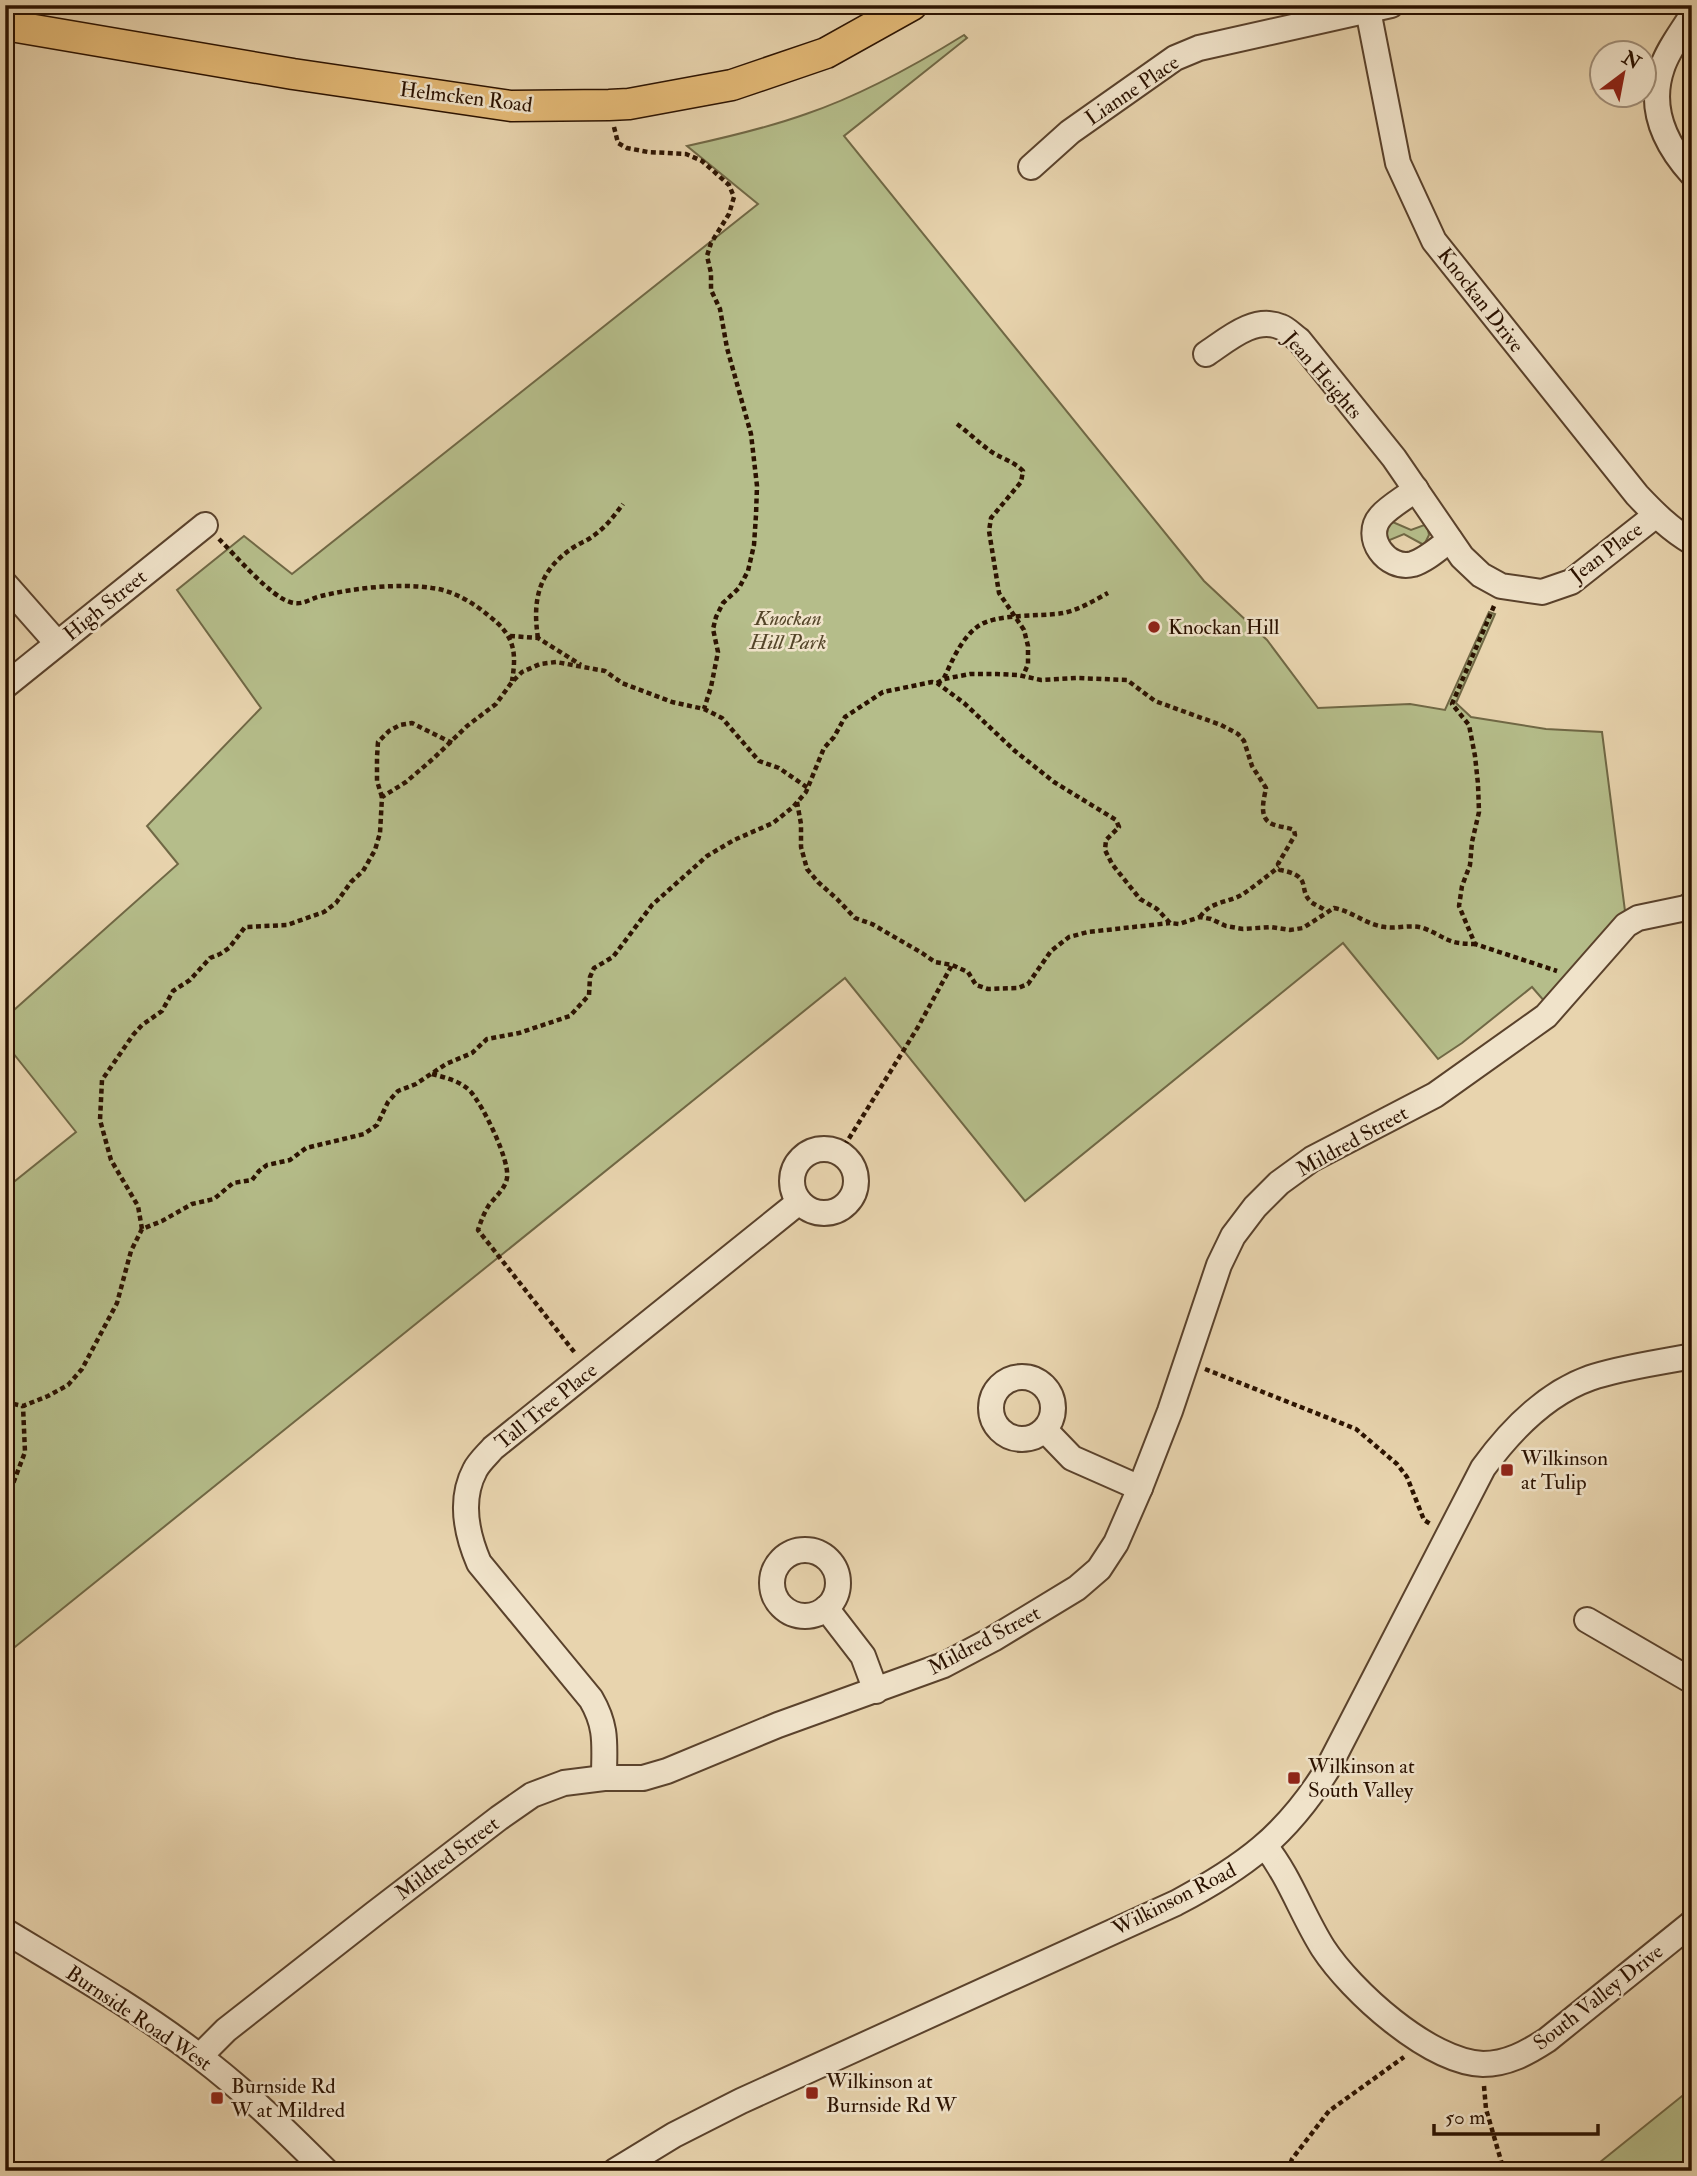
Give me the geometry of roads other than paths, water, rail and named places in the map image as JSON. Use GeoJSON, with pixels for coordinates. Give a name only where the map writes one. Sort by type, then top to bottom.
{"type":"FeatureCollection","features":[{"type":"Feature","properties":{"kind":"main road","name":"Helmcken Road"},"geometry":{"type":"LineString","coordinates":[[5,25],[293,74],[511,106],[609,105],[629,104],[732,85],[826,53],[912,5]]}},
{"type":"Feature","properties":{"kind":"street","name":"Lianne Place"},"geometry":{"type":"LineString","coordinates":[[1031,167],[1070,132],[1175,58],[1199,48],[1375,7]]}},
{"type":"Feature","properties":{"kind":"street","name":"Knockan Drive"},"geometry":{"type":"LineString","coordinates":[[1375,7],[1398,163],[1434,241],[1636,495],[1679,535],[1692,542]]}},
{"type":"Feature","properties":{"kind":"street"},"geometry":{"type":"LineString","coordinates":[[1692,15],[1663,66],[1657,87],[1657,109],[1664,133],[1677,158],[1692,174]]}},
{"type":"Feature","properties":{"kind":"street","name":"Jean Heights"},"geometry":{"type":"LineString","coordinates":[[1206,354],[1239,332],[1261,323],[1281,327],[1299,340],[1416,489]]}},
{"type":"Feature","properties":{"kind":"street","name":"Jean Place"},"geometry":{"type":"LineString","coordinates":[[1416,489],[1462,557],[1481,575],[1501,586],[1542,592],[1571,582],[1656,515]]}},
{"type":"Feature","properties":{"kind":"street"},"geometry":{"type":"LineString","coordinates":[[1416,489],[1380,517],[1375,528],[1380,552],[1388,560],[1402,565],[1413,564],[1450,540]]}},
{"type":"Feature","properties":{"kind":"street","name":"High Street"},"geometry":{"type":"LineString","coordinates":[[5,686],[205,525]]}},
{"type":"Feature","properties":{"kind":"street"},"geometry":{"type":"LineString","coordinates":[[5,584],[58,643]]}},
{"type":"Feature","properties":{"kind":"street","name":"Mildred Street"},"geometry":{"type":"LineString","coordinates":[[200,2056],[226,2030],[532,1795],[564,1783],[643,1778],[667,1771],[778,1725],[944,1665],[1077,1588],[1098,1569],[1116,1543],[1140,1488],[1187,1363],[1204,1304],[1219,1265],[1233,1236],[1255,1207],[1279,1182],[1312,1159],[1435,1096],[1531,1028],[1546,1016],[1626,925],[1638,918],[1686,908],[1692,904]]}},
{"type":"Feature","properties":{"kind":"street"},"geometry":{"type":"LineString","coordinates":[[827,1149],[840,1153],[850,1162],[855,1175],[855,1189],[849,1201],[838,1210],[824,1213],[811,1210],[799,1202],[793,1191],[791,1178],[795,1166],[803,1156],[815,1150],[827,1149]]}},
{"type":"Feature","properties":{"kind":"street","name":"Tall Tree Place"},"geometry":{"type":"LineString","coordinates":[[604,1779],[605,1735],[601,1716],[591,1699],[479,1563],[469,1539],[466,1513],[468,1490],[475,1471],[493,1448],[799,1202]]}},
{"type":"Feature","properties":{"kind":"street","name":"Wilkinson Road"},"geometry":{"type":"LineString","coordinates":[[615,2171],[674,2135],[741,2101],[1176,1903],[1238,1867],[1265,1846],[1309,1799],[1327,1770],[1483,1468],[1498,1447],[1519,1424],[1540,1407],[1562,1392],[1589,1379],[1692,1356]]}},
{"type":"Feature","properties":{"kind":"street"},"geometry":{"type":"LineString","coordinates":[[1045,1430],[1073,1458],[1140,1488]]}},
{"type":"Feature","properties":{"kind":"street"},"geometry":{"type":"LineString","coordinates":[[827,1608],[863,1656],[876,1691]]}},
{"type":"Feature","properties":{"kind":"street"},"geometry":{"type":"LineString","coordinates":[[1587,1620],[1692,1681]]}},
{"type":"Feature","properties":{"kind":"street","name":"South Valley Drive"},"geometry":{"type":"LineString","coordinates":[[1265,1846],[1279,1864],[1321,1945],[1355,1987],[1420,2041],[1444,2053],[1482,2064],[1505,2061],[1528,2053],[1692,1923]]}},
{"type":"Feature","properties":{"kind":"street","name":"Burnside Road West"},"geometry":{"type":"LineString","coordinates":[[5,1931],[115,1998],[200,2056],[326,2171]]}},
{"type":"Feature","properties":{"kind":"place","name":"Knockan Hill"},"geometry":{"type":"Point","coordinates":[1154,627]}},
{"type":"Feature","properties":{"kind":"place","name":"Wilkinson at Tulip"},"geometry":{"type":"Point","coordinates":[1507,1470]}},
{"type":"Feature","properties":{"kind":"place","name":"Wilkinson at South Valley"},"geometry":{"type":"Point","coordinates":[1294,1778]}},
{"type":"Feature","properties":{"kind":"place","name":"Wilkinson at Burnside Rd W"},"geometry":{"type":"Point","coordinates":[812,2093]}},
{"type":"Feature","properties":{"kind":"place","name":"Burnside Rd W at Mildred"},"geometry":{"type":"Point","coordinates":[217,2098]}},
{"type":"Feature","properties":{"kind":"park label","name":"Knockan Hill Park"},"geometry":{"type":"Point","coordinates":[788,630]}}]}
